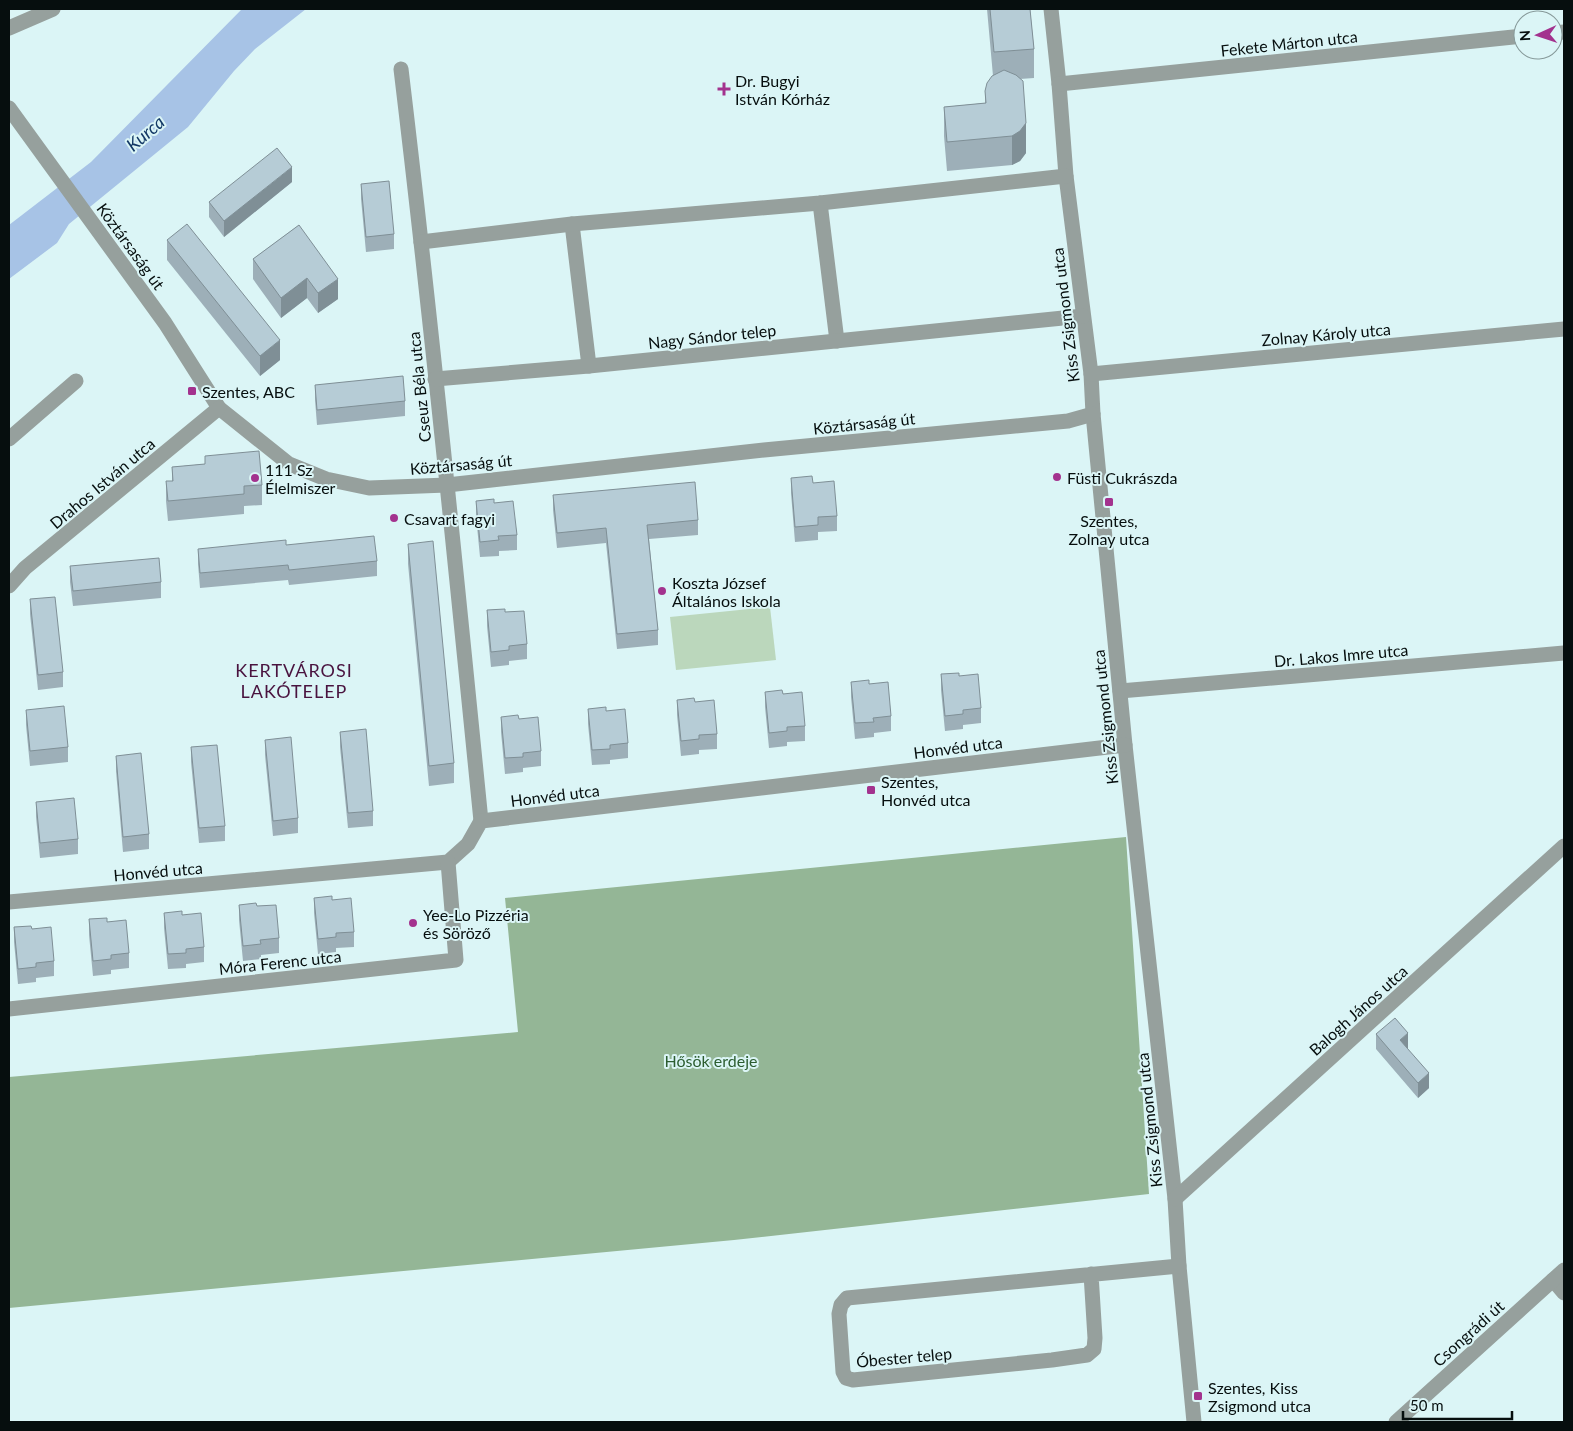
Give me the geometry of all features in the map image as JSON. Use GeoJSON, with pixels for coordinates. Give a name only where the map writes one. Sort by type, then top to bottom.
{"type":"FeatureCollection","features":[{"type":"Feature","properties":{"kind":"street"},"geometry":{"type":"LineString","coordinates":[[9,28],[53,9]]}},
{"type":"Feature","properties":{"kind":"street","name":"Kiss Zsigmond utca"},"geometry":{"type":"LineString","coordinates":[[1051,9],[1066,176],[1091,374],[1093,414],[1125,745],[1175,1199],[1194,1422]]}},
{"type":"Feature","properties":{"kind":"street","name":"Fekete Márton utca"},"geometry":{"type":"LineString","coordinates":[[1059,84],[1513,37]]}},
{"type":"Feature","properties":{"kind":"street","name":"Cseuz Béla utca"},"geometry":{"type":"LineString","coordinates":[[400,69],[421,242],[481,821]]}},
{"type":"Feature","properties":{"kind":"street","name":"Köztársaság út"},"geometry":{"type":"LineString","coordinates":[[9,108],[165,323],[219,408],[289,464],[326,479],[369,488],[447,485],[764,450],[1068,421],[1093,414]]}},
{"type":"Feature","properties":{"kind":"street"},"geometry":{"type":"LineString","coordinates":[[421,242],[572,224],[820,203],[1066,176]]}},
{"type":"Feature","properties":{"kind":"street"},"geometry":{"type":"LineString","coordinates":[[820,203],[837,341]]}},
{"type":"Feature","properties":{"kind":"street"},"geometry":{"type":"LineString","coordinates":[[572,224],[589,366]]}},
{"type":"Feature","properties":{"kind":"street","name":"Nagy Sándor telep"},"geometry":{"type":"LineString","coordinates":[[434,379],[589,366],[1083,316]]}},
{"type":"Feature","properties":{"kind":"street","name":"Zolnay Károly utca"},"geometry":{"type":"LineString","coordinates":[[1091,374],[1564,330]]}},
{"type":"Feature","properties":{"kind":"street"},"geometry":{"type":"LineString","coordinates":[[9,439],[76,382]]}},
{"type":"Feature","properties":{"kind":"street","name":"Drahos István utca"},"geometry":{"type":"LineString","coordinates":[[9,586],[25,568],[219,408]]}},
{"type":"Feature","properties":{"kind":"street","name":"Dr. Lakos Imre utca"},"geometry":{"type":"LineString","coordinates":[[1120,691],[1564,653]]}},
{"type":"Feature","properties":{"kind":"street","name":"Honvéd utca"},"geometry":{"type":"LineString","coordinates":[[481,821],[1125,745]]}},
{"type":"Feature","properties":{"kind":"street"},"geometry":{"type":"LineString","coordinates":[[448,862],[468,844],[481,821]]}},
{"type":"Feature","properties":{"kind":"street","name":"Balogh János utca"},"geometry":{"type":"LineString","coordinates":[[1175,1199],[1564,846]]}},
{"type":"Feature","properties":{"kind":"street","name":"Honvéd utca"},"geometry":{"type":"LineString","coordinates":[[9,899],[448,862]]}},
{"type":"Feature","properties":{"kind":"street","name":"Móra Ferenc utca"},"geometry":{"type":"LineString","coordinates":[[9,1009],[456,960],[448,862]]}},
{"type":"Feature","properties":{"kind":"street","name":"Óbester telep"},"geometry":{"type":"LineString","coordinates":[[1091,1274],[1095,1338],[1094,1349],[1087,1355],[852,1380],[846,1378],[843,1372],[839,1314],[841,1305],[847,1298],[1091,1274],[1180,1266]]}},
{"type":"Feature","properties":{"kind":"street"},"geometry":{"type":"LineString","coordinates":[[1559,1275],[1564,1293]]}},
{"type":"Feature","properties":{"kind":"street","name":"Csongrádi út"},"geometry":{"type":"LineString","coordinates":[[1396,1422],[1559,1275]]}},
{"type":"Feature","properties":{"kind":"green space"},"geometry":{"type":"Polygon","coordinates":[[[770,607],[776,660],[676,670],[670,617],[770,607]]]}},
{"type":"Feature","properties":{"kind":"green space","name":"Hősök erdeje"},"geometry":{"type":"Polygon","coordinates":[[[1126,837],[1149,1194],[734,1240],[9,1308],[9,1077],[518,1032],[505,898],[1126,837]]]}},
{"type":"Feature","properties":{"kind":"water","name":"Kurca"},"geometry":{"type":"Polygon","coordinates":[[[242,9],[306,9],[255,49],[234,71],[188,127],[69,224],[57,243],[9,279],[9,225],[91,162],[242,9]]]}},
{"type":"Feature","properties":{"kind":"building"},"geometry":{"type":"Polygon","coordinates":[[[990,9],[1030,9],[1034,49],[994,52],[990,9]]]}},
{"type":"Feature","properties":{"kind":"building"},"geometry":{"type":"Polygon","coordinates":[[[1004,70],[1016,75],[1023,81],[1026,123],[1020,131],[1012,136],[947,142],[944,107],[986,103],[985,91],[987,83],[992,76],[1004,70]]]}},
{"type":"Feature","properties":{"kind":"building"},"geometry":{"type":"Polygon","coordinates":[[[277,148],[292,167],[224,221],[209,202],[277,148]]]}},
{"type":"Feature","properties":{"kind":"building"},"geometry":{"type":"Polygon","coordinates":[[[389,181],[394,234],[366,237],[361,184],[389,181]]]}},
{"type":"Feature","properties":{"kind":"building"},"geometry":{"type":"Polygon","coordinates":[[[187,224],[280,340],[260,356],[167,240],[187,224]]]}},
{"type":"Feature","properties":{"kind":"building"},"geometry":{"type":"Polygon","coordinates":[[[299,225],[338,279],[318,293],[307,278],[281,298],[253,259],[299,225]]]}},
{"type":"Feature","properties":{"kind":"building"},"geometry":{"type":"Polygon","coordinates":[[[403,376],[405,401],[317,410],[315,385],[403,376]]]}},
{"type":"Feature","properties":{"kind":"building"},"geometry":{"type":"Polygon","coordinates":[[[259,451],[262,485],[244,486],[244,494],[168,501],[166,481],[173,481],[172,467],[205,464],[205,456],[259,451]]]}},
{"type":"Feature","properties":{"kind":"building"},"geometry":{"type":"Polygon","coordinates":[[[812,476],[813,483],[834,481],[837,516],[818,517],[818,525],[795,527],[791,478],[812,476]]]}},
{"type":"Feature","properties":{"kind":"building"},"geometry":{"type":"Polygon","coordinates":[[[695,482],[698,520],[647,525],[658,630],[617,634],[606,528],[557,533],[553,495],[695,482]]]}},
{"type":"Feature","properties":{"kind":"building"},"geometry":{"type":"Polygon","coordinates":[[[494,499],[494,503],[513,501],[517,535],[498,536],[499,540],[480,542],[476,501],[494,499]]]}},
{"type":"Feature","properties":{"kind":"building"},"geometry":{"type":"Polygon","coordinates":[[[374,536],[377,561],[289,570],[288,565],[200,573],[198,549],[286,540],[286,545],[374,536]]]}},
{"type":"Feature","properties":{"kind":"building"},"geometry":{"type":"Polygon","coordinates":[[[433,541],[454,763],[429,766],[408,544],[433,541]]]}},
{"type":"Feature","properties":{"kind":"building"},"geometry":{"type":"Polygon","coordinates":[[[159,558],[161,582],[73,591],[70,566],[159,558]]]}},
{"type":"Feature","properties":{"kind":"building"},"geometry":{"type":"Polygon","coordinates":[[[55,597],[63,672],[38,675],[30,599],[55,597]]]}},
{"type":"Feature","properties":{"kind":"building"},"geometry":{"type":"Polygon","coordinates":[[[505,609],[505,612],[524,611],[527,644],[509,646],[509,650],[491,652],[487,610],[505,609]]]}},
{"type":"Feature","properties":{"kind":"building"},"geometry":{"type":"Polygon","coordinates":[[[959,673],[959,676],[978,674],[981,708],[963,710],[963,714],[945,716],[941,674],[959,673]]]}},
{"type":"Feature","properties":{"kind":"building"},"geometry":{"type":"Polygon","coordinates":[[[869,680],[869,684],[888,682],[891,716],[873,718],[874,722],[855,723],[851,682],[869,680]]]}},
{"type":"Feature","properties":{"kind":"building"},"geometry":{"type":"Polygon","coordinates":[[[782,690],[783,694],[802,692],[805,726],[787,727],[787,731],[769,733],[765,692],[782,690]]]}},
{"type":"Feature","properties":{"kind":"building"},"geometry":{"type":"Polygon","coordinates":[[[694,698],[695,702],[714,700],[717,734],[699,735],[699,739],[681,741],[677,700],[694,698]]]}},
{"type":"Feature","properties":{"kind":"building"},"geometry":{"type":"Polygon","coordinates":[[[64,706],[68,747],[30,751],[26,710],[64,706]]]}},
{"type":"Feature","properties":{"kind":"building"},"geometry":{"type":"Polygon","coordinates":[[[606,707],[606,711],[625,709],[628,743],[610,745],[610,749],[592,750],[588,709],[606,707]]]}},
{"type":"Feature","properties":{"kind":"building"},"geometry":{"type":"Polygon","coordinates":[[[518,715],[519,719],[538,717],[541,751],[523,753],[523,757],[505,758],[501,717],[518,715]]]}},
{"type":"Feature","properties":{"kind":"building"},"geometry":{"type":"Polygon","coordinates":[[[366,729],[373,811],[348,813],[340,732],[366,729]]]}},
{"type":"Feature","properties":{"kind":"building"},"geometry":{"type":"Polygon","coordinates":[[[291,737],[298,818],[273,821],[265,740],[291,737]]]}},
{"type":"Feature","properties":{"kind":"building"},"geometry":{"type":"Polygon","coordinates":[[[217,745],[225,826],[199,828],[191,747],[217,745]]]}},
{"type":"Feature","properties":{"kind":"building"},"geometry":{"type":"Polygon","coordinates":[[[141,753],[149,834],[123,837],[116,756],[141,753]]]}},
{"type":"Feature","properties":{"kind":"building"},"geometry":{"type":"Polygon","coordinates":[[[74,798],[78,839],[40,843],[36,802],[74,798]]]}},
{"type":"Feature","properties":{"kind":"building"},"geometry":{"type":"Polygon","coordinates":[[[332,896],[332,900],[351,898],[354,932],[336,933],[336,937],[318,939],[314,898],[332,896]]]}},
{"type":"Feature","properties":{"kind":"building"},"geometry":{"type":"Polygon","coordinates":[[[256,903],[257,906],[276,905],[279,938],[260,940],[261,944],[243,946],[239,905],[256,903]]]}},
{"type":"Feature","properties":{"kind":"building"},"geometry":{"type":"Polygon","coordinates":[[[182,911],[182,915],[201,913],[204,947],[186,949],[186,953],[168,954],[164,913],[182,911]]]}},
{"type":"Feature","properties":{"kind":"building"},"geometry":{"type":"Polygon","coordinates":[[[107,918],[107,922],[126,920],[129,953],[111,955],[111,959],[93,961],[89,919],[107,918]]]}},
{"type":"Feature","properties":{"kind":"building"},"geometry":{"type":"Polygon","coordinates":[[[31,926],[32,929],[51,927],[54,961],[36,963],[36,967],[18,969],[14,927],[31,926]]]}},
{"type":"Feature","properties":{"kind":"building"},"geometry":{"type":"Polygon","coordinates":[[[1395,1018],[1408,1033],[1400,1040],[1429,1073],[1418,1083],[1376,1034],[1395,1018]]]}},
{"type":"Feature","properties":{"kind":"place","name":"Dr. Bugyi István Kórház"},"geometry":{"type":"Point","coordinates":[724,89]}},
{"type":"Feature","properties":{"kind":"place","name":"Szentes, ABC"},"geometry":{"type":"Point","coordinates":[192,391]}},
{"type":"Feature","properties":{"kind":"place","name":"Füsti Cukrászda"},"geometry":{"type":"Point","coordinates":[1057,477]}},
{"type":"Feature","properties":{"kind":"place","name":"111 Sz Élelmiszer"},"geometry":{"type":"Point","coordinates":[255,478]}},
{"type":"Feature","properties":{"kind":"place","name":"Szentes, Zolnay utca"},"geometry":{"type":"Point","coordinates":[1109,502]}},
{"type":"Feature","properties":{"kind":"place","name":"Csavart fagyi"},"geometry":{"type":"Point","coordinates":[394,518]}},
{"type":"Feature","properties":{"kind":"place","name":"Koszta József Általános Iskola"},"geometry":{"type":"Point","coordinates":[662,591]}},
{"type":"Feature","properties":{"kind":"place","name":"Szentes, Honvéd utca"},"geometry":{"type":"Point","coordinates":[871,790]}},
{"type":"Feature","properties":{"kind":"place","name":"Yee-Lo Pizzéria és Söröző"},"geometry":{"type":"Point","coordinates":[413,923]}},
{"type":"Feature","properties":{"kind":"place","name":"Szentes, Kiss Zsigmond utca"},"geometry":{"type":"Point","coordinates":[1198,1396]}},
{"type":"Feature","properties":{"kind":"district","name":"KERTVÁROSI LAKÓTELEP"},"geometry":{"type":"Point","coordinates":[294,680]}}]}
